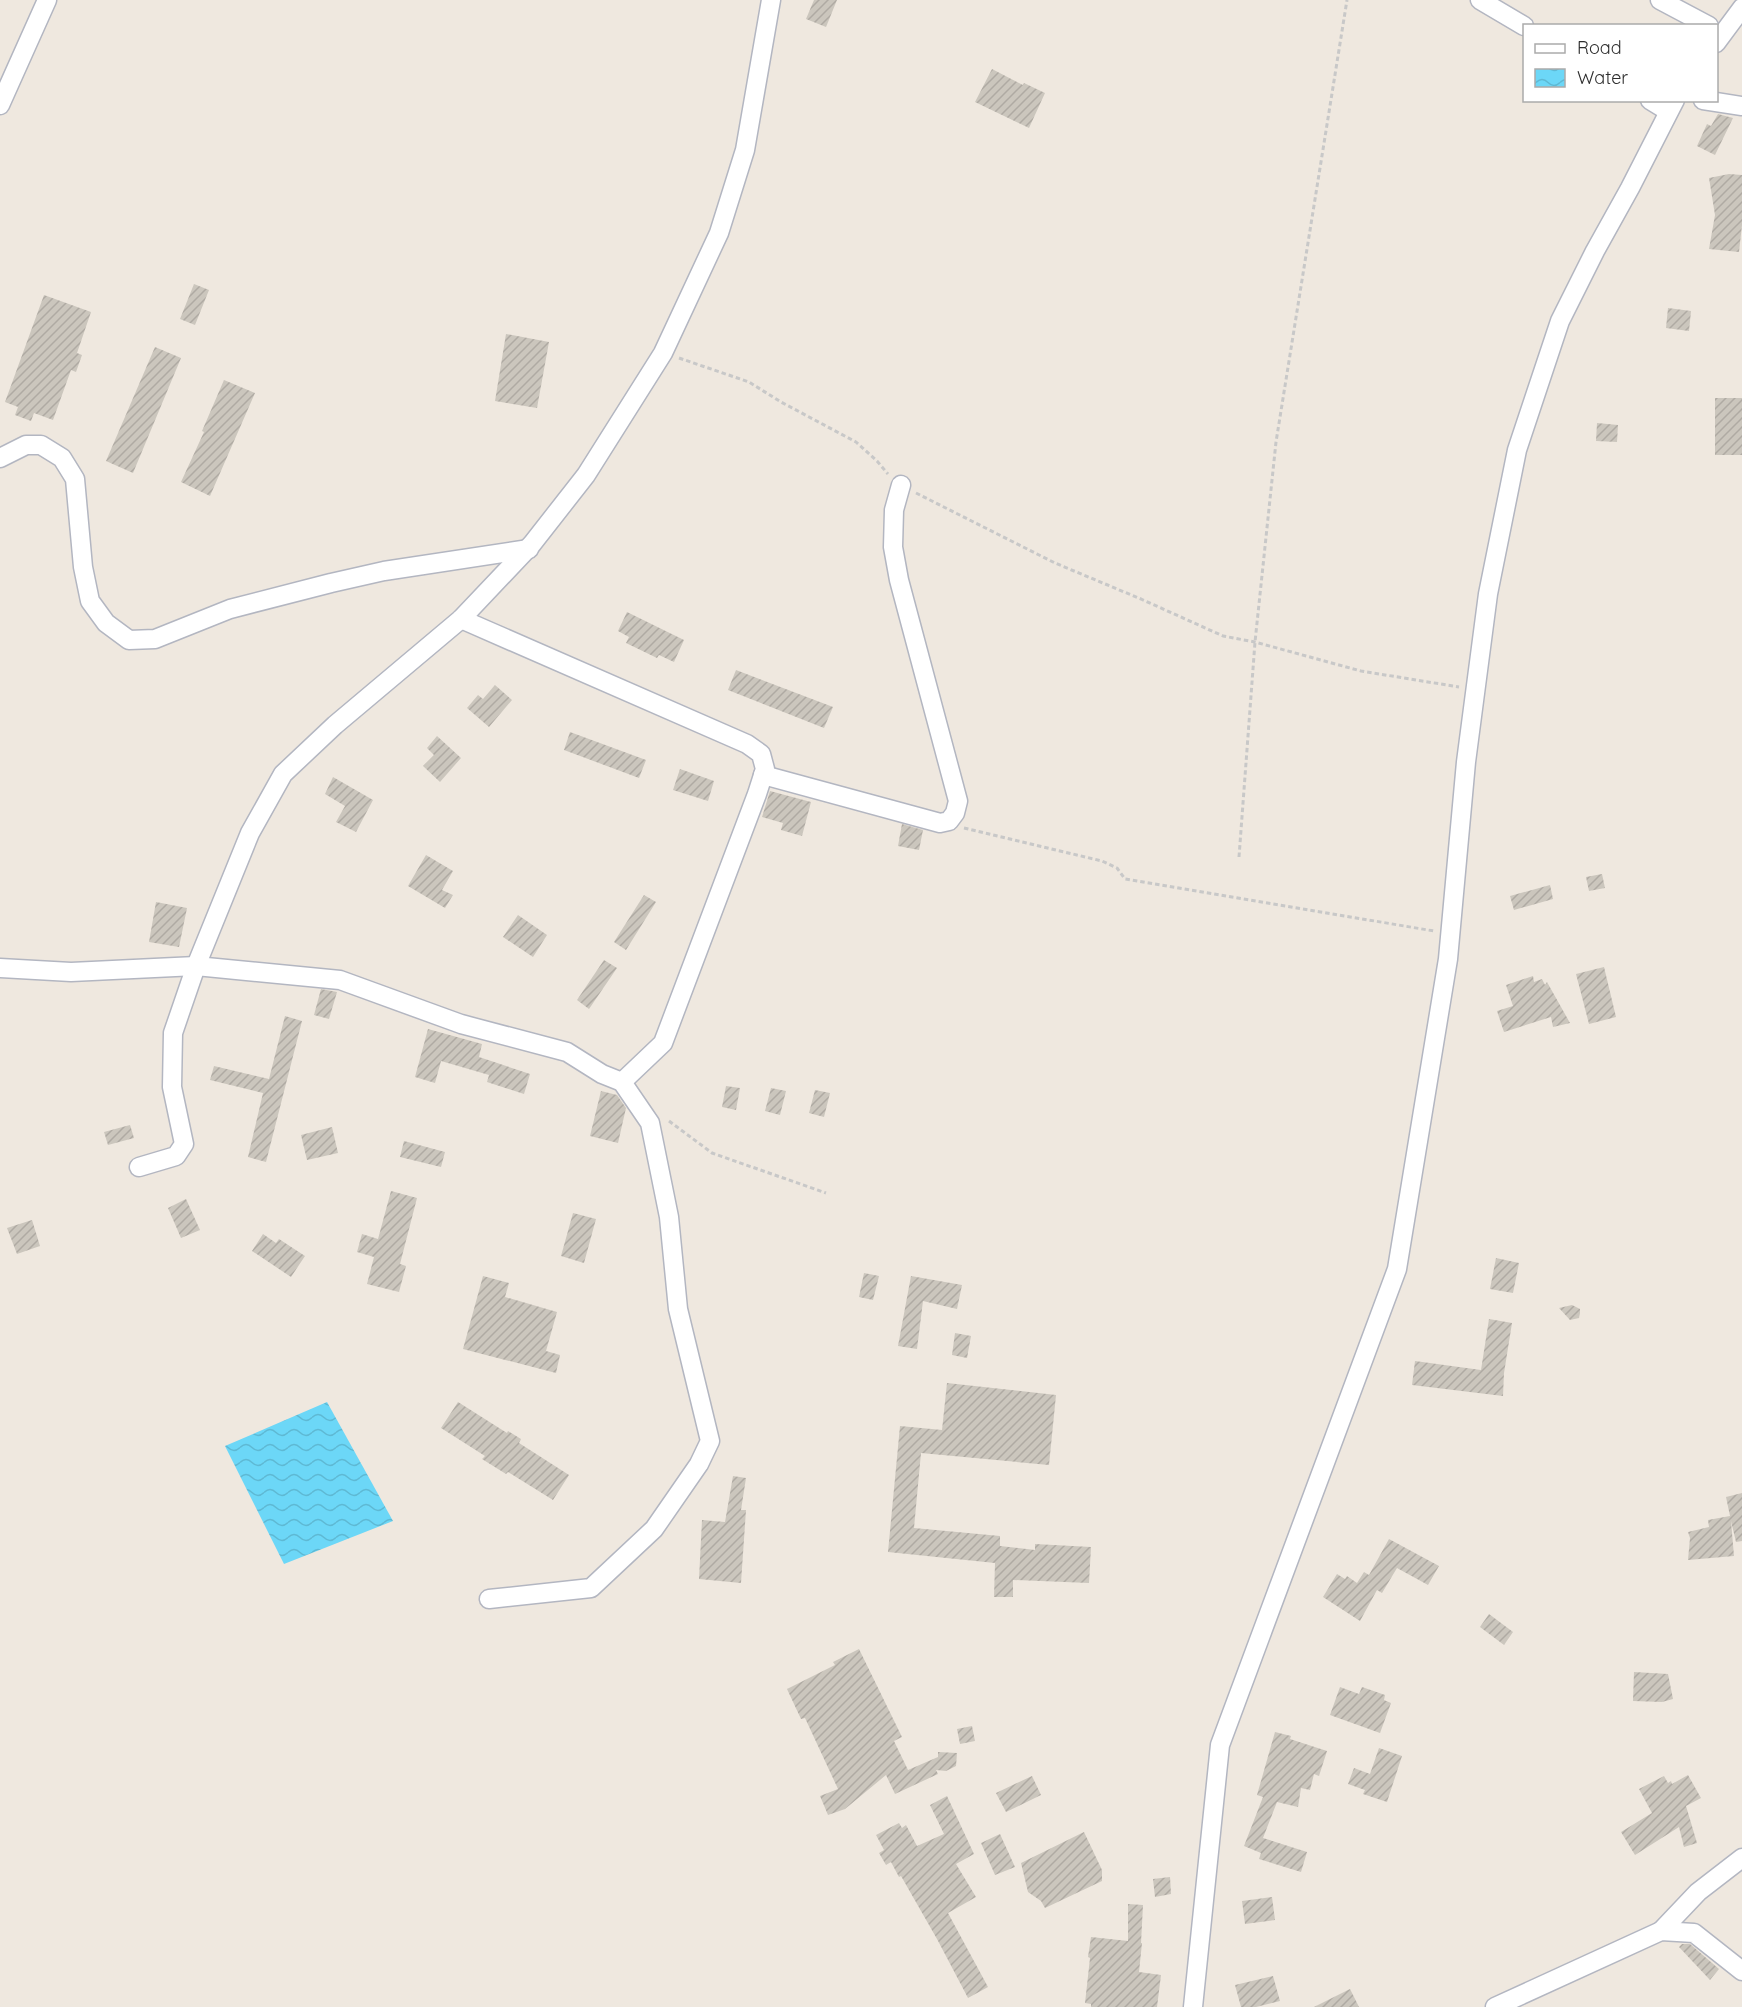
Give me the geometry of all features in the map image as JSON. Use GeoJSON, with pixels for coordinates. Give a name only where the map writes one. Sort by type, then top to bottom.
{"type":"FeatureCollection","features":[{"type":"Feature","properties":{"kind":"street"},"geometry":{"type":"LineString","coordinates":[[0,105],[47,0]]}},
{"type":"Feature","properties":{"kind":"street"},"geometry":{"type":"LineString","coordinates":[[139,1167],[176,1156],[184,1144],[172,1087],[173,1034],[196,966],[250,833],[283,774],[335,725],[461,619],[529,549],[586,476],[663,353],[719,233],[745,150],[771,0]]}},
{"type":"Feature","properties":{"kind":"street"},"geometry":{"type":"LineString","coordinates":[[1480,0],[1523,25]]}},
{"type":"Feature","properties":{"kind":"street"},"geometry":{"type":"LineString","coordinates":[[1660,0],[1701,24]]}},
{"type":"Feature","properties":{"kind":"street"},"geometry":{"type":"LineString","coordinates":[[1718,31],[1742,8]]}},
{"type":"Feature","properties":{"kind":"street"},"geometry":{"type":"LineString","coordinates":[[1718,33],[1742,33]]}},
{"type":"Feature","properties":{"kind":"street"},"geometry":{"type":"LineString","coordinates":[[1193,2007],[1220,1745],[1397,1269],[1448,959],[1466,762],[1488,594],[1517,450],[1560,321],[1594,251],[1630,188],[1672,106],[1657,102]]}},
{"type":"Feature","properties":{"kind":"street"},"geometry":{"type":"LineString","coordinates":[[1716,102],[1742,106]]}},
{"type":"Feature","properties":{"kind":"street"},"geometry":{"type":"LineString","coordinates":[[0,458],[26,445],[41,445],[62,458],[75,479],[83,567],[90,601],[106,623],[129,640],[155,639],[230,609],[331,583],[384,571],[529,549]]}},
{"type":"Feature","properties":{"kind":"street"},"geometry":{"type":"LineString","coordinates":[[763,775],[940,823],[949,821],[955,813],[958,801],[907,614],[893,547],[894,510],[901,485]]}},
{"type":"Feature","properties":{"kind":"street"},"geometry":{"type":"LineString","coordinates":[[461,619],[747,744],[761,754],[765,770],[726,880],[663,1043],[622,1082]]}},
{"type":"Feature","properties":{"kind":"street"},"geometry":{"type":"LineString","coordinates":[[0,968],[71,972],[196,966],[340,980],[461,1024],[567,1052],[602,1074],[622,1082],[650,1124],[669,1217],[678,1309],[711,1441],[699,1464],[654,1529],[591,1588],[489,1599]]}},
{"type":"Feature","properties":{"kind":"street"},"geometry":{"type":"LineString","coordinates":[[1496,2007],[1661,1931],[1698,1892],[1742,1858]]}},
{"type":"Feature","properties":{"kind":"street"},"geometry":{"type":"LineString","coordinates":[[1661,1931],[1694,1933],[1742,1971]]}},
{"type":"Feature","properties":{"kind":"path"},"geometry":{"type":"LineString","coordinates":[[1239,857],[1255,642],[1276,442],[1347,0]]}},
{"type":"Feature","properties":{"kind":"path"},"geometry":{"type":"LineString","coordinates":[[663,353],[705,365],[749,382],[856,442],[877,461],[892,480],[901,485],[1055,563],[1141,598],[1223,636],[1255,642],[1361,672],[1476,689]]}},
{"type":"Feature","properties":{"kind":"path"},"geometry":{"type":"LineString","coordinates":[[949,821],[960,828],[1102,861],[1117,868],[1125,879],[1451,934]]}},
{"type":"Feature","properties":{"kind":"path"},"geometry":{"type":"LineString","coordinates":[[642,1112],[663,1118],[676,1125],[712,1153],[826,1193]]}},
{"type":"Feature","properties":{"kind":"water"},"geometry":{"type":"Polygon","coordinates":[[[327,1402],[393,1521],[284,1564],[225,1446],[327,1402]]]}},
{"type":"Feature","properties":{"kind":"building"},"geometry":{"type":"Polygon","coordinates":[[[814,0],[837,0],[826,27],[806,19],[814,0]]]}},
{"type":"Feature","properties":{"kind":"building"},"geometry":{"type":"Polygon","coordinates":[[[992,69],[1045,93],[1029,128],[975,102],[992,69]]]}},
{"type":"Feature","properties":{"kind":"building"},"geometry":{"type":"Polygon","coordinates":[[[1718,114],[1733,118],[1715,155],[1697,146],[1707,124],[1711,126],[1718,114]]]}},
{"type":"Feature","properties":{"kind":"building"},"geometry":{"type":"Polygon","coordinates":[[[1729,174],[1742,175],[1742,225],[1739,252],[1709,249],[1715,215],[1709,178],[1729,174]]]}},
{"type":"Feature","properties":{"kind":"building"},"geometry":{"type":"Polygon","coordinates":[[[194,284],[209,290],[195,325],[180,319],[194,284]]]}},
{"type":"Feature","properties":{"kind":"building"},"geometry":{"type":"Polygon","coordinates":[[[44,295],[91,312],[77,353],[82,355],[76,372],[71,370],[53,420],[34,413],[31,421],[15,415],[18,407],[5,402],[44,295]]]}},
{"type":"Feature","properties":{"kind":"building"},"geometry":{"type":"Polygon","coordinates":[[[1668,308],[1691,311],[1689,331],[1666,328],[1668,308]]]}},
{"type":"Feature","properties":{"kind":"building"},"geometry":{"type":"Polygon","coordinates":[[[506,334],[549,342],[537,408],[495,401],[506,334]]]}},
{"type":"Feature","properties":{"kind":"building"},"geometry":{"type":"Polygon","coordinates":[[[155,347],[181,358],[133,473],[106,461],[155,347]]]}},
{"type":"Feature","properties":{"kind":"building"},"geometry":{"type":"Polygon","coordinates":[[[224,380],[255,393],[210,496],[181,482],[224,380]]]}},
{"type":"Feature","properties":{"kind":"building"},"geometry":{"type":"Polygon","coordinates":[[[1715,398],[1742,398],[1742,455],[1715,455],[1715,398]]]}},
{"type":"Feature","properties":{"kind":"building"},"geometry":{"type":"Polygon","coordinates":[[[1597,423],[1618,425],[1617,442],[1596,441],[1597,423]]]}},
{"type":"Feature","properties":{"kind":"building"},"geometry":{"type":"Polygon","coordinates":[[[627,612],[684,640],[674,662],[659,655],[657,658],[626,643],[629,637],[618,631],[627,612]]]}},
{"type":"Feature","properties":{"kind":"building"},"geometry":{"type":"Polygon","coordinates":[[[736,670],[833,707],[824,728],[728,690],[736,670]]]}},
{"type":"Feature","properties":{"kind":"building"},"geometry":{"type":"Polygon","coordinates":[[[495,685],[512,700],[489,727],[467,708],[478,695],[483,699],[495,685]]]}},
{"type":"Feature","properties":{"kind":"building"},"geometry":{"type":"Polygon","coordinates":[[[570,732],[646,760],[639,778],[564,750],[570,732]]]}},
{"type":"Feature","properties":{"kind":"building"},"geometry":{"type":"Polygon","coordinates":[[[437,736],[461,758],[440,782],[423,766],[434,755],[427,748],[437,736]]]}},
{"type":"Feature","properties":{"kind":"building"},"geometry":{"type":"Polygon","coordinates":[[[680,769],[714,781],[708,801],[673,790],[680,769]]]}},
{"type":"Feature","properties":{"kind":"building"},"geometry":{"type":"Polygon","coordinates":[[[333,777],[373,800],[356,832],[336,822],[345,806],[325,794],[333,777]]]}},
{"type":"Feature","properties":{"kind":"building"},"geometry":{"type":"Polygon","coordinates":[[[770,791],[811,802],[802,836],[781,830],[783,823],[762,817],[770,791]]]}},
{"type":"Feature","properties":{"kind":"building"},"geometry":{"type":"Polygon","coordinates":[[[902,824],[923,830],[919,850],[898,846],[902,824]]]}},
{"type":"Feature","properties":{"kind":"building"},"geometry":{"type":"Polygon","coordinates":[[[426,855],[453,871],[442,890],[453,895],[445,908],[408,886],[426,855]]]}},
{"type":"Feature","properties":{"kind":"building"},"geometry":{"type":"Polygon","coordinates":[[[1602,874],[1605,888],[1589,891],[1586,877],[1602,874]]]}},
{"type":"Feature","properties":{"kind":"building"},"geometry":{"type":"Polygon","coordinates":[[[1550,885],[1553,899],[1514,910],[1510,896],[1550,885]]]}},
{"type":"Feature","properties":{"kind":"building"},"geometry":{"type":"Polygon","coordinates":[[[644,895],[656,902],[626,950],[614,942],[644,895]]]}},
{"type":"Feature","properties":{"kind":"building"},"geometry":{"type":"Polygon","coordinates":[[[156,902],[187,908],[179,947],[149,942],[156,902]]]}},
{"type":"Feature","properties":{"kind":"building"},"geometry":{"type":"Polygon","coordinates":[[[518,915],[547,935],[533,957],[503,937],[518,915]]]}},
{"type":"Feature","properties":{"kind":"building"},"geometry":{"type":"Polygon","coordinates":[[[604,960],[617,968],[589,1009],[577,1000],[604,960]]]}},
{"type":"Feature","properties":{"kind":"building"},"geometry":{"type":"Polygon","coordinates":[[[1604,967],[1616,1017],[1589,1024],[1576,974],[1604,967]]]}},
{"type":"Feature","properties":{"kind":"building"},"geometry":{"type":"Polygon","coordinates":[[[1533,976],[1534,982],[1542,979],[1545,985],[1547,982],[1570,1023],[1553,1027],[1551,1017],[1504,1032],[1497,1011],[1513,1006],[1506,985],[1533,976]]]}},
{"type":"Feature","properties":{"kind":"building"},"geometry":{"type":"Polygon","coordinates":[[[321,989],[337,992],[329,1019],[314,1015],[321,989]]]}},
{"type":"Feature","properties":{"kind":"building"},"geometry":{"type":"Polygon","coordinates":[[[285,1016],[302,1021],[266,1162],[248,1157],[263,1093],[210,1080],[214,1066],[269,1079],[285,1016]]]}},
{"type":"Feature","properties":{"kind":"building"},"geometry":{"type":"Polygon","coordinates":[[[428,1029],[482,1044],[479,1057],[530,1074],[524,1094],[487,1082],[489,1075],[441,1061],[435,1083],[415,1077],[428,1029]]]}},
{"type":"Feature","properties":{"kind":"building"},"geometry":{"type":"Polygon","coordinates":[[[726,1086],[740,1088],[736,1110],[722,1107],[726,1086]]]}},
{"type":"Feature","properties":{"kind":"building"},"geometry":{"type":"Polygon","coordinates":[[[771,1088],[786,1091],[780,1115],[765,1111],[771,1088]]]}},
{"type":"Feature","properties":{"kind":"building"},"geometry":{"type":"Polygon","coordinates":[[[815,1090],[830,1093],[824,1117],[809,1113],[815,1090]]]}},
{"type":"Feature","properties":{"kind":"building"},"geometry":{"type":"Polygon","coordinates":[[[601,1091],[617,1095],[626,1108],[618,1143],[590,1136],[601,1091]]]}},
{"type":"Feature","properties":{"kind":"building"},"geometry":{"type":"Polygon","coordinates":[[[130,1125],[134,1138],[108,1145],[104,1132],[130,1125]]]}},
{"type":"Feature","properties":{"kind":"building"},"geometry":{"type":"Polygon","coordinates":[[[332,1127],[338,1153],[307,1160],[301,1135],[332,1127]]]}},
{"type":"Feature","properties":{"kind":"building"},"geometry":{"type":"Polygon","coordinates":[[[404,1141],[445,1152],[441,1167],[400,1157],[404,1141]]]}},
{"type":"Feature","properties":{"kind":"building"},"geometry":{"type":"Polygon","coordinates":[[[391,1191],[417,1198],[400,1264],[406,1266],[399,1292],[367,1284],[374,1257],[357,1252],[362,1234],[378,1239],[391,1191]]]}},
{"type":"Feature","properties":{"kind":"building"},"geometry":{"type":"Polygon","coordinates":[[[186,1199],[200,1230],[181,1238],[168,1208],[186,1199]]]}},
{"type":"Feature","properties":{"kind":"building"},"geometry":{"type":"Polygon","coordinates":[[[573,1213],[596,1219],[584,1263],[561,1256],[573,1213]]]}},
{"type":"Feature","properties":{"kind":"building"},"geometry":{"type":"Polygon","coordinates":[[[32,1220],[40,1246],[17,1254],[7,1228],[32,1220]]]}},
{"type":"Feature","properties":{"kind":"building"},"geometry":{"type":"Polygon","coordinates":[[[263,1234],[276,1243],[279,1239],[305,1256],[291,1277],[252,1251],[263,1234]]]}},
{"type":"Feature","properties":{"kind":"building"},"geometry":{"type":"Polygon","coordinates":[[[1496,1258],[1519,1263],[1513,1293],[1490,1289],[1496,1258]]]}},
{"type":"Feature","properties":{"kind":"building"},"geometry":{"type":"Polygon","coordinates":[[[864,1273],[879,1276],[873,1300],[859,1297],[864,1273]]]}},
{"type":"Feature","properties":{"kind":"building"},"geometry":{"type":"Polygon","coordinates":[[[483,1276],[509,1283],[505,1297],[557,1312],[546,1351],[560,1355],[556,1373],[463,1349],[483,1276]]]}},
{"type":"Feature","properties":{"kind":"building"},"geometry":{"type":"Polygon","coordinates":[[[911,1276],[962,1285],[957,1309],[923,1301],[917,1349],[898,1346],[911,1276]]]}},
{"type":"Feature","properties":{"kind":"building"},"geometry":{"type":"Polygon","coordinates":[[[1572,1305],[1580,1309],[1580,1313],[1579,1318],[1570,1320],[1559,1308],[1572,1305]]]}},
{"type":"Feature","properties":{"kind":"building"},"geometry":{"type":"Polygon","coordinates":[[[1489,1319],[1512,1323],[1504,1373],[1503,1396],[1412,1385],[1415,1361],[1481,1370],[1489,1319]]]}},
{"type":"Feature","properties":{"kind":"building"},"geometry":{"type":"Polygon","coordinates":[[[955,1333],[971,1336],[967,1358],[952,1355],[955,1333]]]}},
{"type":"Feature","properties":{"kind":"building"},"geometry":{"type":"Polygon","coordinates":[[[947,1383],[1056,1395],[1049,1465],[921,1453],[914,1528],[1000,1536],[1000,1546],[1035,1550],[1035,1544],[1091,1547],[1089,1583],[1013,1580],[1013,1597],[994,1597],[995,1563],[888,1552],[900,1426],[942,1430],[947,1383]]]}},
{"type":"Feature","properties":{"kind":"building"},"geometry":{"type":"Polygon","coordinates":[[[458,1402],[507,1433],[508,1431],[521,1439],[519,1443],[569,1475],[553,1500],[482,1459],[485,1456],[441,1428],[458,1402]]]}},
{"type":"Feature","properties":{"kind":"building"},"geometry":{"type":"Polygon","coordinates":[[[733,1476],[746,1478],[741,1510],[746,1510],[741,1583],[699,1579],[702,1520],[725,1522],[733,1476]]]}},
{"type":"Feature","properties":{"kind":"building"},"geometry":{"type":"Polygon","coordinates":[[[1742,1493],[1742,1541],[1736,1542],[1731,1521],[1734,1556],[1688,1560],[1690,1538],[1688,1532],[1709,1527],[1708,1520],[1730,1516],[1726,1497],[1742,1493]]]}},
{"type":"Feature","properties":{"kind":"building"},"geometry":{"type":"Polygon","coordinates":[[[1389,1539],[1439,1566],[1428,1585],[1397,1568],[1382,1593],[1377,1590],[1360,1621],[1323,1597],[1337,1574],[1345,1579],[1347,1576],[1357,1583],[1364,1572],[1369,1575],[1389,1539]]]}},
{"type":"Feature","properties":{"kind":"building"},"geometry":{"type":"Polygon","coordinates":[[[1489,1614],[1513,1632],[1504,1645],[1480,1627],[1489,1614]]]}},
{"type":"Feature","properties":{"kind":"building"},"geometry":{"type":"Polygon","coordinates":[[[859,1649],[902,1737],[894,1741],[908,1770],[938,1757],[938,1752],[957,1753],[956,1766],[946,1771],[936,1770],[938,1774],[895,1794],[886,1775],[845,1809],[828,1815],[820,1796],[838,1789],[805,1718],[801,1719],[787,1689],[835,1665],[833,1662],[859,1649]]]}},
{"type":"Feature","properties":{"kind":"building"},"geometry":{"type":"Polygon","coordinates":[[[1634,1672],[1668,1674],[1673,1699],[1662,1702],[1633,1701],[1634,1672]]]}},
{"type":"Feature","properties":{"kind":"building"},"geometry":{"type":"Polygon","coordinates":[[[1340,1687],[1359,1694],[1362,1687],[1385,1695],[1384,1700],[1391,1703],[1380,1733],[1330,1715],[1340,1687]]]}},
{"type":"Feature","properties":{"kind":"building"},"geometry":{"type":"Polygon","coordinates":[[[972,1726],[975,1741],[960,1744],[957,1729],[972,1726]]]}},
{"type":"Feature","properties":{"kind":"building"},"geometry":{"type":"Polygon","coordinates":[[[1275,1732],[1327,1751],[1319,1776],[1314,1774],[1310,1790],[1301,1788],[1298,1807],[1277,1802],[1263,1838],[1307,1852],[1301,1872],[1259,1859],[1261,1853],[1244,1846],[1263,1797],[1257,1795],[1275,1732]]]}},
{"type":"Feature","properties":{"kind":"building"},"geometry":{"type":"Polygon","coordinates":[[[1379,1748],[1402,1756],[1387,1802],[1363,1794],[1365,1790],[1348,1784],[1354,1768],[1370,1774],[1379,1748]]]}},
{"type":"Feature","properties":{"kind":"building"},"geometry":{"type":"Polygon","coordinates":[[[1688,1775],[1701,1798],[1686,1806],[1697,1843],[1684,1847],[1679,1827],[1635,1855],[1621,1832],[1652,1813],[1639,1789],[1664,1776],[1668,1783],[1671,1781],[1672,1784],[1688,1775]]]}},
{"type":"Feature","properties":{"kind":"building"},"geometry":{"type":"Polygon","coordinates":[[[1032,1776],[1041,1795],[1006,1812],[996,1793],[1032,1776]]]}},
{"type":"Feature","properties":{"kind":"building"},"geometry":{"type":"Polygon","coordinates":[[[947,1796],[974,1854],[956,1864],[976,1897],[948,1913],[988,1987],[968,1998],[901,1876],[899,1877],[891,1862],[886,1865],[879,1853],[884,1850],[876,1835],[899,1823],[902,1828],[906,1825],[917,1846],[944,1834],[930,1805],[947,1796]]]}},
{"type":"Feature","properties":{"kind":"building"},"geometry":{"type":"Polygon","coordinates":[[[1084,1832],[1102,1870],[1102,1881],[1045,1908],[1041,1901],[1028,1892],[1021,1863],[1084,1832]]]}},
{"type":"Feature","properties":{"kind":"building"},"geometry":{"type":"Polygon","coordinates":[[[1000,1834],[1015,1867],[995,1875],[981,1843],[1000,1834]]]}},
{"type":"Feature","properties":{"kind":"building"},"geometry":{"type":"Polygon","coordinates":[[[1170,1877],[1171,1894],[1155,1897],[1153,1879],[1170,1877]]]}},
{"type":"Feature","properties":{"kind":"building"},"geometry":{"type":"Polygon","coordinates":[[[1272,1897],[1275,1920],[1245,1924],[1242,1901],[1272,1897]]]}},
{"type":"Feature","properties":{"kind":"building"},"geometry":{"type":"Polygon","coordinates":[[[1128,1904],[1143,1905],[1139,1972],[1161,1975],[1157,2007],[1091,2007],[1091,2004],[1085,2003],[1091,1937],[1128,1941],[1128,1904]]]}},
{"type":"Feature","properties":{"kind":"building"},"geometry":{"type":"Polygon","coordinates":[[[1682,1944],[1690,1944],[1719,1969],[1710,1980],[1679,1947],[1682,1944]]]}},
{"type":"Feature","properties":{"kind":"building"},"geometry":{"type":"Polygon","coordinates":[[[1273,1976],[1280,2001],[1256,2007],[1241,2007],[1235,1985],[1273,1976]]]}},
{"type":"Feature","properties":{"kind":"building"},"geometry":{"type":"Polygon","coordinates":[[[1350,1989],[1359,2007],[1314,2007],[1350,1989]]]}}]}
